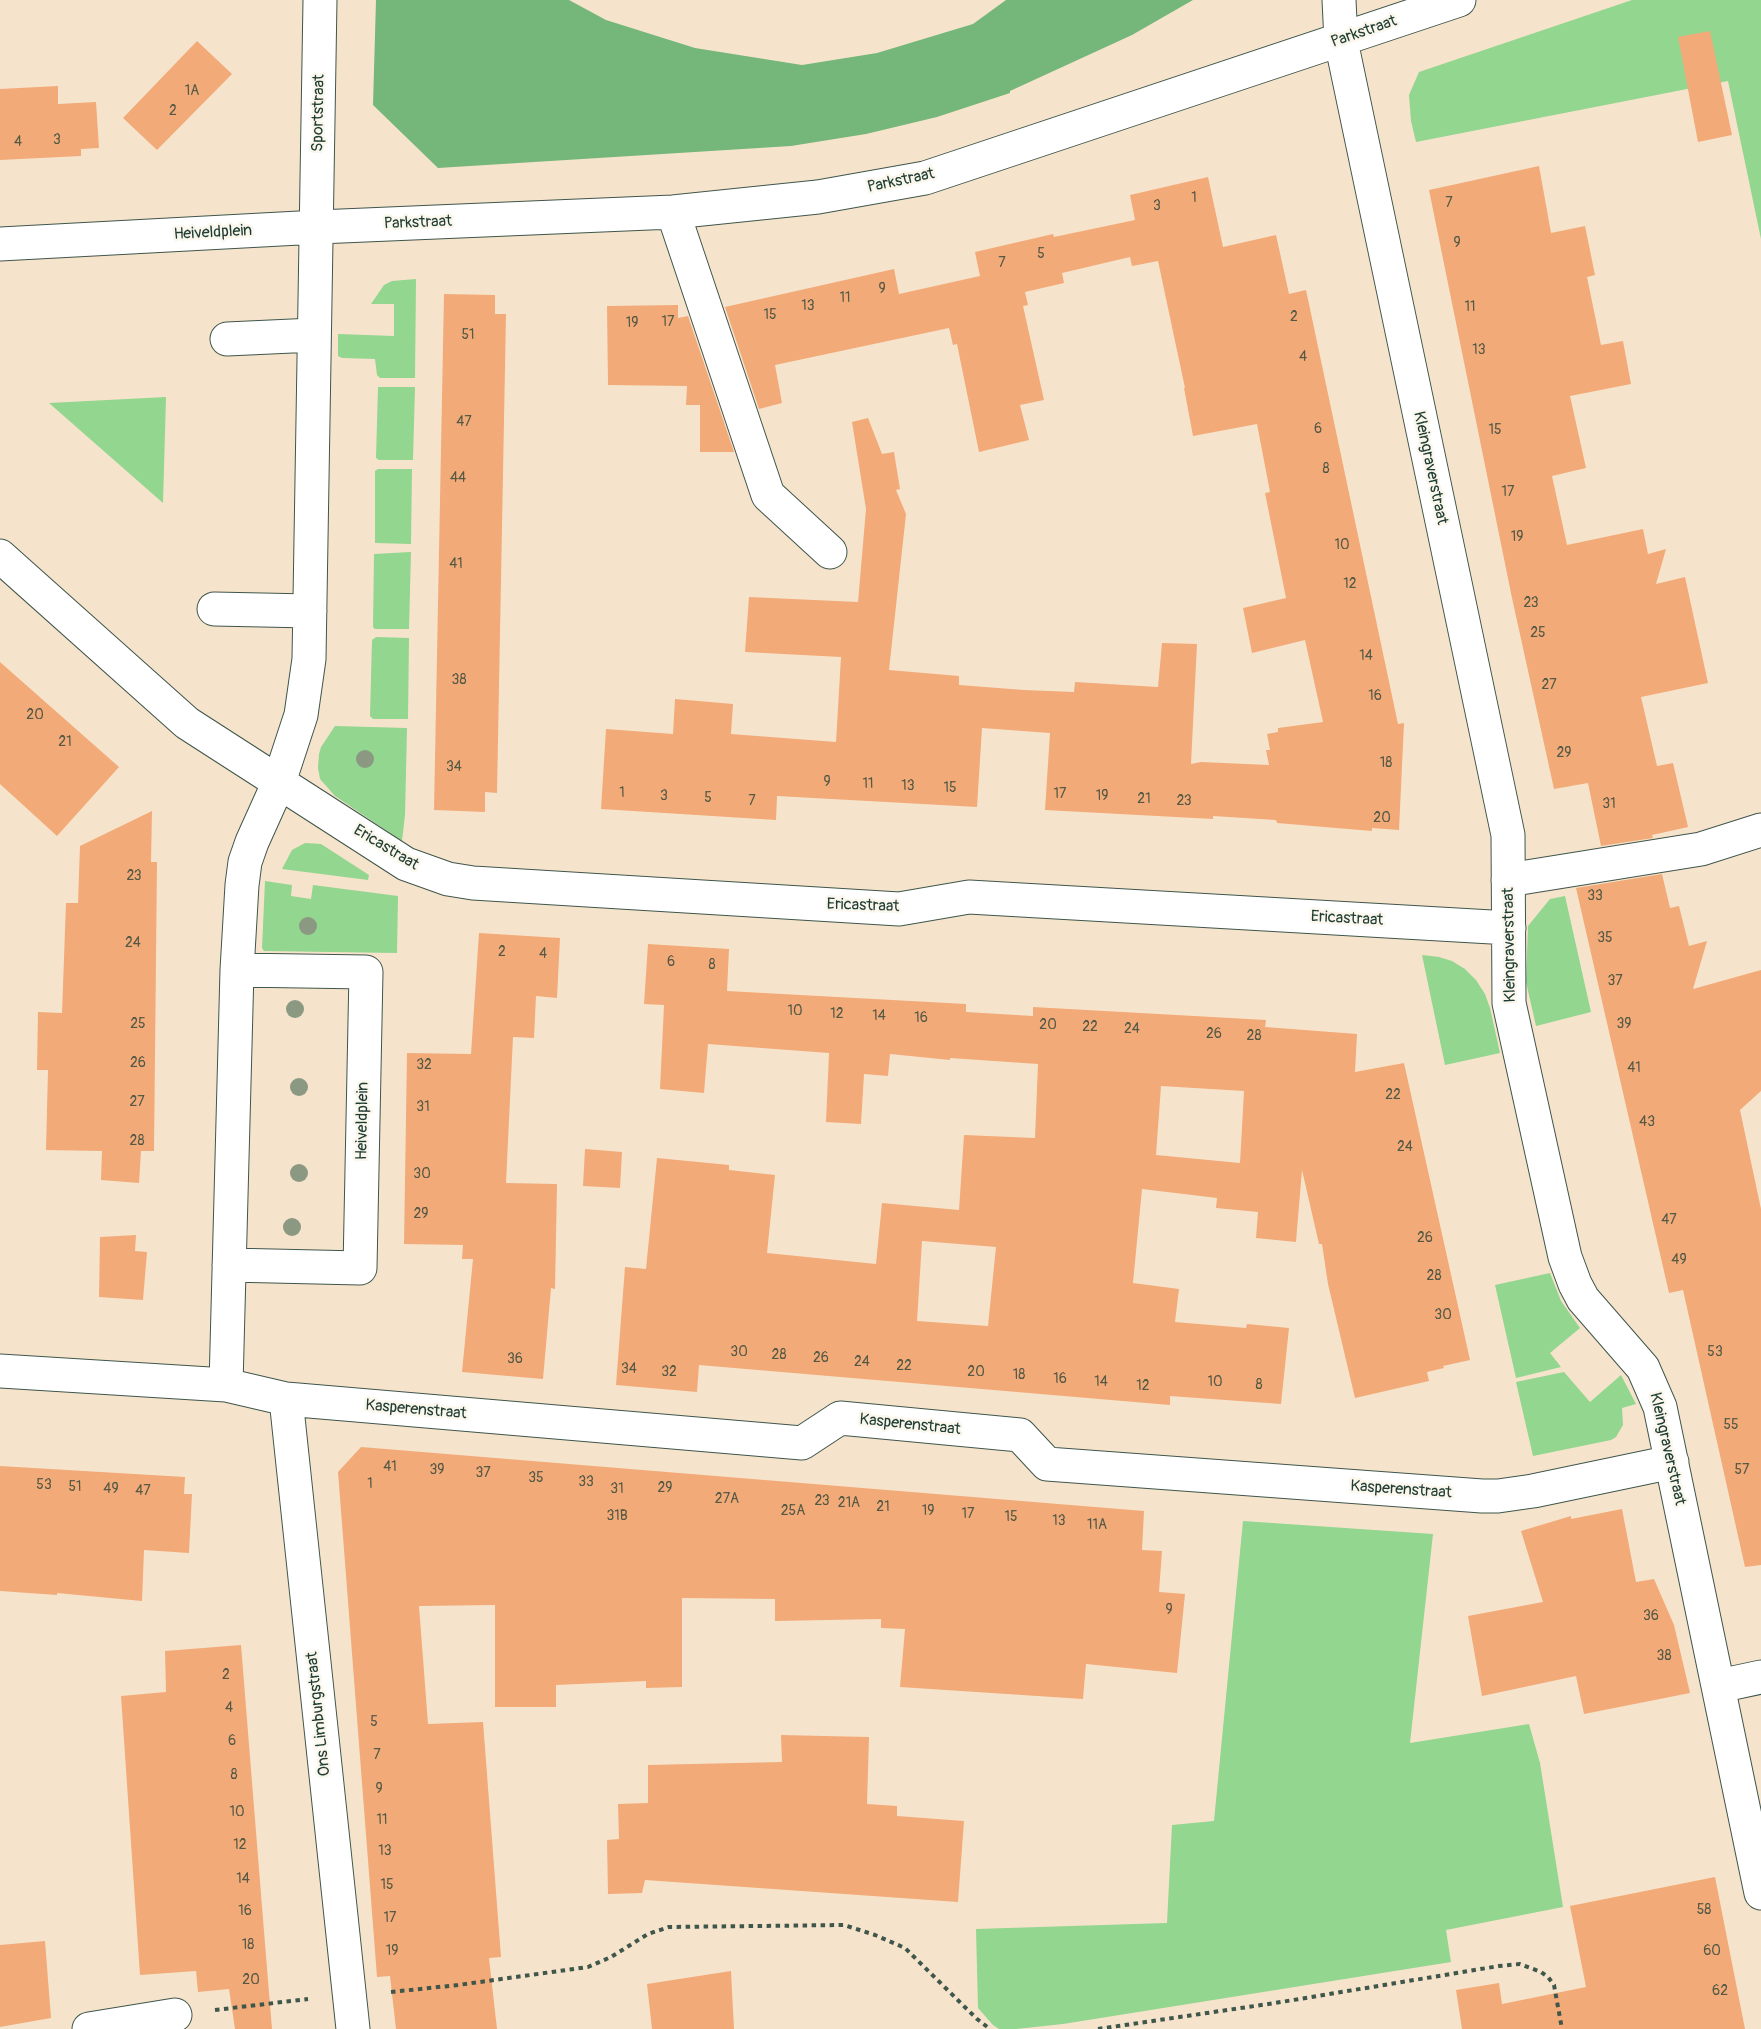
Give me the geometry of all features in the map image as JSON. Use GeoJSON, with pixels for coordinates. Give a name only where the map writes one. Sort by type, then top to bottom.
{"type":"FeatureCollection","features":[{"type":"Feature","properties":{"kind":"street","name":"Sportstraat"},"geometry":{"type":"LineString","coordinates":[[318,227],[320,0]]}},
{"type":"Feature","properties":{"kind":"street","name":"Kleingraverstraat"},"geometry":{"type":"LineString","coordinates":[[1339,0],[1341,40],[1508,835],[1509,1003],[1565,1257],[1583,1299],[1643,1368],[1660,1407],[1761,1893]]}},
{"type":"Feature","properties":{"kind":"street","name":"Parkstraat"},"geometry":{"type":"LineString","coordinates":[[318,227],[673,212],[818,197],[925,178],[1459,0]]}},
{"type":"Feature","properties":{"kind":"street"},"geometry":{"type":"LineString","coordinates":[[673,212],[768,495],[830,552]]}},
{"type":"Feature","properties":{"kind":"street","name":"Heiveldplein"},"geometry":{"type":"LineString","coordinates":[[0,244],[318,227]]}},
{"type":"Feature","properties":{"kind":"street"},"geometry":{"type":"LineString","coordinates":[[226,1385],[237,970],[242,885],[245,862],[279,782],[301,716],[309,659],[318,227]]}},
{"type":"Feature","properties":{"kind":"street"},"geometry":{"type":"LineString","coordinates":[[227,339],[314,335]]}},
{"type":"Feature","properties":{"kind":"street"},"geometry":{"type":"LineString","coordinates":[[0,556],[187,723],[279,782]]}},
{"type":"Feature","properties":{"kind":"street"},"geometry":{"type":"LineString","coordinates":[[214,609],[310,611]]}},
{"type":"Feature","properties":{"kind":"street","name":"Ericastraat"},"geometry":{"type":"LineString","coordinates":[[279,782],[406,864],[448,879],[473,883],[899,909],[969,897],[1509,928]]}},
{"type":"Feature","properties":{"kind":"street"},"geometry":{"type":"LineString","coordinates":[[1508,880],[1701,849],[1761,830]]}},
{"type":"Feature","properties":{"kind":"street","name":"Heiveldplein"},"geometry":{"type":"LineString","coordinates":[[229,1265],[360,1268],[366,972],[237,970]]}},
{"type":"Feature","properties":{"kind":"street","name":"Kasperenstraat"},"geometry":{"type":"LineString","coordinates":[[0,1371],[226,1385],[286,1399],[802,1443],[840,1418],[1020,1435],[1047,1464],[1482,1496],[1533,1491],[1672,1462]]}},
{"type":"Feature","properties":{"kind":"street","name":"Ons Limburgstraat"},"geometry":{"type":"LineString","coordinates":[[286,1399],[353,2029]]}},
{"type":"Feature","properties":{"kind":"street"},"geometry":{"type":"LineString","coordinates":[[1719,1686],[1761,1677]]}},
{"type":"Feature","properties":{"kind":"street"},"geometry":{"type":"LineString","coordinates":[[89,2029],[175,2015]]}},
{"type":"Feature","properties":{"kind":"path"},"geometry":{"type":"LineString","coordinates":[[175,2015],[458,1985],[588,1967],[611,1957],[648,1934],[669,1927],[844,1925],[905,1948],[990,2029]]}},
{"type":"Feature","properties":{"kind":"path"},"geometry":{"type":"LineString","coordinates":[[1098,2029],[1520,1964],[1541,1972],[1554,1985],[1562,2029]]}},
{"type":"Feature","properties":{"kind":"green space"},"geometry":{"type":"Polygon","coordinates":[[[376,0],[569,0],[606,20],[695,48],[802,65],[877,53],[973,24],[1006,0],[1193,0],[1132,35],[1010,91],[1010,93],[937,117],[866,134],[791,146],[438,168],[373,105],[376,0]]]}},
{"type":"Feature","properties":{"kind":"green space"},"geometry":{"type":"Polygon","coordinates":[[[1632,0],[1761,0],[1761,239],[1728,81],[1416,142],[1411,121],[1409,95],[1419,72],[1632,0]]]}},
{"type":"Feature","properties":{"kind":"green space"},"geometry":{"type":"Polygon","coordinates":[[[416,279],[415,378],[380,378],[377,375],[375,359],[338,356],[338,334],[394,336],[394,304],[371,304],[384,285],[392,281],[416,279]]]}},
{"type":"Feature","properties":{"kind":"green space"},"geometry":{"type":"Polygon","coordinates":[[[378,387],[415,387],[413,460],[379,460],[376,458],[378,387]]]}},
{"type":"Feature","properties":{"kind":"green space"},"geometry":{"type":"Polygon","coordinates":[[[166,397],[163,503],[49,403],[166,397]]]}},
{"type":"Feature","properties":{"kind":"green space"},"geometry":{"type":"Polygon","coordinates":[[[378,469],[412,469],[411,544],[375,543],[375,471],[378,469]]]}},
{"type":"Feature","properties":{"kind":"green space"},"geometry":{"type":"Polygon","coordinates":[[[411,552],[409,629],[375,629],[373,627],[374,554],[411,552]]]}},
{"type":"Feature","properties":{"kind":"green space"},"geometry":{"type":"Polygon","coordinates":[[[376,637],[409,638],[408,719],[373,719],[370,716],[372,640],[376,637]]]}},
{"type":"Feature","properties":{"kind":"green space"},"geometry":{"type":"Polygon","coordinates":[[[335,726],[407,728],[405,815],[402,841],[335,796],[320,779],[319,754],[335,726]]]}},
{"type":"Feature","properties":{"kind":"green space"},"geometry":{"type":"Polygon","coordinates":[[[305,843],[321,844],[369,875],[368,880],[282,869],[292,850],[305,843]]]}},
{"type":"Feature","properties":{"kind":"green space"},"geometry":{"type":"Polygon","coordinates":[[[265,881],[292,885],[291,896],[311,899],[313,885],[398,896],[397,953],[264,951],[262,948],[265,881]]]}},
{"type":"Feature","properties":{"kind":"green space"},"geometry":{"type":"Polygon","coordinates":[[[1565,896],[1591,1012],[1536,1026],[1526,982],[1528,926],[1550,899],[1565,896]]]}},
{"type":"Feature","properties":{"kind":"green space"},"geometry":{"type":"Polygon","coordinates":[[[1422,955],[1452,961],[1476,980],[1490,1008],[1500,1053],[1445,1065],[1422,955]]]}},
{"type":"Feature","properties":{"kind":"green space"},"geometry":{"type":"Polygon","coordinates":[[[1550,1273],[1561,1301],[1580,1328],[1550,1353],[1561,1367],[1516,1378],[1495,1285],[1550,1273]]]}},
{"type":"Feature","properties":{"kind":"green space"},"geometry":{"type":"Polygon","coordinates":[[[1564,1372],[1590,1402],[1621,1375],[1636,1404],[1622,1408],[1623,1425],[1616,1437],[1611,1440],[1533,1456],[1516,1382],[1564,1372]]]}},
{"type":"Feature","properties":{"kind":"green space"},"geometry":{"type":"Polygon","coordinates":[[[1243,1521],[1433,1534],[1410,1743],[1529,1724],[1540,1763],[1563,1907],[1446,1930],[1451,1962],[1063,2024],[999,2029],[978,2008],[976,1929],[1167,1923],[1172,1825],[1214,1821],[1243,1521]]]}},
{"type":"Feature","properties":{"kind":"building"},"geometry":{"type":"Polygon","coordinates":[[[1710,31],[1732,135],[1698,142],[1678,37],[1710,31]]]}},
{"type":"Feature","properties":{"kind":"building"},"geometry":{"type":"Polygon","coordinates":[[[197,41],[232,74],[157,150],[123,118],[197,41]]]}},
{"type":"Feature","properties":{"kind":"building"},"geometry":{"type":"Polygon","coordinates":[[[58,86],[58,104],[96,102],[99,148],[81,149],[81,156],[0,160],[0,89],[58,86]]]}},
{"type":"Feature","properties":{"kind":"building"},"geometry":{"type":"Polygon","coordinates":[[[1539,166],[1551,233],[1585,226],[1595,275],[1587,277],[1601,345],[1623,341],[1631,384],[1570,396],[1586,468],[1552,476],[1567,545],[1643,529],[1648,554],[1666,549],[1656,584],[1685,577],[1708,683],[1641,697],[1657,766],[1673,763],[1688,827],[1652,835],[1653,838],[1601,846],[1588,783],[1554,789],[1512,598],[1429,190],[1539,166]]]}},
{"type":"Feature","properties":{"kind":"building"},"geometry":{"type":"Polygon","coordinates":[[[1208,177],[1223,247],[1276,235],[1289,294],[1306,290],[1398,724],[1404,723],[1399,830],[1372,828],[1372,831],[1277,823],[1276,820],[1213,816],[1213,819],[1045,810],[1050,733],[982,728],[977,807],[777,796],[776,820],[601,809],[606,729],[673,734],[675,699],[733,704],[731,734],[836,742],[841,657],[745,652],[749,597],[858,602],[866,509],[852,422],[868,418],[882,454],[894,452],[900,489],[896,490],[906,514],[889,670],[959,676],[959,685],[1024,690],[1074,692],[1075,682],[1158,687],[1162,643],[1197,644],[1191,764],[1201,762],[1269,765],[1266,750],[1270,750],[1267,734],[1278,732],[1278,728],[1323,722],[1305,640],[1252,653],[1243,608],[1286,598],[1265,493],[1270,492],[1257,424],[1193,436],[1158,261],[1132,266],[1130,257],[1062,273],[1064,283],[1025,292],[1028,305],[1023,306],[1044,400],[1020,405],[1029,440],[979,452],[957,344],[953,345],[949,328],[775,365],[782,403],[759,409],[725,307],[894,269],[899,294],[980,276],[975,252],[1053,234],[1054,237],[1135,220],[1130,195],[1208,177]]]}},
{"type":"Feature","properties":{"kind":"building"},"geometry":{"type":"Polygon","coordinates":[[[444,294],[495,295],[495,314],[506,314],[497,793],[485,792],[485,812],[434,810],[444,294]]]}},
{"type":"Feature","properties":{"kind":"building"},"geometry":{"type":"Polygon","coordinates":[[[678,305],[678,318],[688,316],[734,452],[700,452],[700,405],[686,405],[687,386],[608,385],[607,306],[678,305]]]}},
{"type":"Feature","properties":{"kind":"building"},"geometry":{"type":"Polygon","coordinates":[[[0,662],[119,767],[57,836],[0,784],[0,662]]]}},
{"type":"Feature","properties":{"kind":"building"},"geometry":{"type":"Polygon","coordinates":[[[152,811],[151,862],[157,862],[154,1151],[141,1151],[139,1183],[101,1180],[102,1151],[46,1150],[48,1070],[37,1070],[38,1012],[62,1013],[66,903],[78,903],[80,846],[152,811]]]}},
{"type":"Feature","properties":{"kind":"building"},"geometry":{"type":"Polygon","coordinates":[[[1662,874],[1670,908],[1679,906],[1689,946],[1707,941],[1693,989],[1761,970],[1761,1091],[1740,1110],[1761,1209],[1761,1565],[1745,1567],[1683,1290],[1669,1293],[1576,888],[1662,874]]]}},
{"type":"Feature","properties":{"kind":"building"},"geometry":{"type":"Polygon","coordinates":[[[479,933],[560,938],[557,998],[536,996],[534,1038],[513,1037],[506,1183],[557,1184],[555,1289],[551,1288],[543,1379],[462,1372],[473,1259],[462,1259],[463,1245],[404,1244],[407,1053],[471,1054],[479,933]]]}},
{"type":"Feature","properties":{"kind":"building"},"geometry":{"type":"Polygon","coordinates":[[[648,944],[729,949],[727,991],[966,1004],[966,1012],[1033,1016],[1033,1007],[1266,1020],[1265,1027],[1357,1034],[1355,1072],[1404,1063],[1470,1360],[1427,1372],[1429,1381],[1355,1398],[1328,1284],[1322,1244],[1319,1244],[1302,1170],[1296,1242],[1256,1238],[1258,1212],[1216,1208],[1217,1198],[1142,1189],[1133,1283],[1179,1289],[1175,1322],[1246,1328],[1247,1324],[1289,1328],[1281,1404],[1170,1396],[1170,1405],[699,1365],[697,1392],[616,1385],[625,1267],[646,1269],[657,1158],[729,1165],[729,1170],[775,1175],[767,1253],[876,1264],[882,1203],[959,1210],[964,1135],[1035,1138],[1038,1064],[950,1058],[950,1060],[890,1054],[888,1076],[864,1074],[861,1124],[826,1122],[829,1053],[708,1044],[704,1093],[660,1089],[664,1005],[644,1004],[648,944]],[[1161,1086],[1156,1155],[1240,1163],[1244,1091],[1161,1086]],[[922,1241],[917,1321],[988,1326],[996,1247],[922,1241]]]}},
{"type":"Feature","properties":{"kind":"building"},"geometry":{"type":"Polygon","coordinates":[[[585,1149],[622,1152],[620,1188],[583,1186],[585,1149]]]}},
{"type":"Feature","properties":{"kind":"building"},"geometry":{"type":"Polygon","coordinates":[[[136,1235],[135,1251],[147,1252],[143,1300],[99,1297],[100,1237],[136,1235]]]}},
{"type":"Feature","properties":{"kind":"building"},"geometry":{"type":"Polygon","coordinates":[[[361,1447],[1144,1511],[1142,1550],[1162,1551],[1159,1592],[1185,1594],[1177,1673],[1086,1664],[1083,1699],[900,1687],[905,1629],[881,1628],[881,1619],[775,1621],[775,1599],[682,1598],[682,1687],[646,1688],[646,1681],[556,1685],[556,1707],[495,1707],[495,1605],[419,1606],[428,1724],[483,1722],[501,1957],[489,1958],[497,2029],[396,2029],[390,1976],[377,1977],[338,1472],[361,1447]]]}},
{"type":"Feature","properties":{"kind":"building"},"geometry":{"type":"Polygon","coordinates":[[[0,1466],[185,1477],[184,1494],[192,1494],[189,1553],[144,1550],[142,1601],[57,1593],[57,1595],[0,1591],[0,1466]]]}},
{"type":"Feature","properties":{"kind":"building"},"geometry":{"type":"Polygon","coordinates":[[[1622,1509],[1636,1582],[1654,1579],[1674,1625],[1690,1693],[1584,1714],[1576,1676],[1482,1696],[1468,1616],[1543,1602],[1521,1531],[1571,1516],[1571,1519],[1622,1509]]]}},
{"type":"Feature","properties":{"kind":"building"},"geometry":{"type":"Polygon","coordinates":[[[241,1645],[272,2029],[235,2029],[229,1989],[198,1992],[196,1971],[140,1975],[121,1696],[166,1692],[165,1651],[241,1645]]]}},
{"type":"Feature","properties":{"kind":"building"},"geometry":{"type":"Polygon","coordinates":[[[781,1735],[869,1737],[867,1804],[897,1806],[897,1816],[964,1821],[958,1902],[645,1880],[642,1893],[608,1894],[607,1840],[619,1839],[618,1804],[648,1803],[648,1765],[782,1762],[781,1735]]]}},
{"type":"Feature","properties":{"kind":"building"},"geometry":{"type":"Polygon","coordinates":[[[1715,1877],[1745,2029],[1462,2029],[1456,1990],[1499,1983],[1502,2004],[1586,1987],[1570,1906],[1715,1877]]]}},
{"type":"Feature","properties":{"kind":"building"},"geometry":{"type":"Polygon","coordinates":[[[45,1941],[51,2018],[0,2027],[0,1945],[45,1941]]]}},
{"type":"Feature","properties":{"kind":"building"},"geometry":{"type":"Polygon","coordinates":[[[731,1971],[734,2029],[652,2029],[647,1984],[731,1971]]]}}]}
